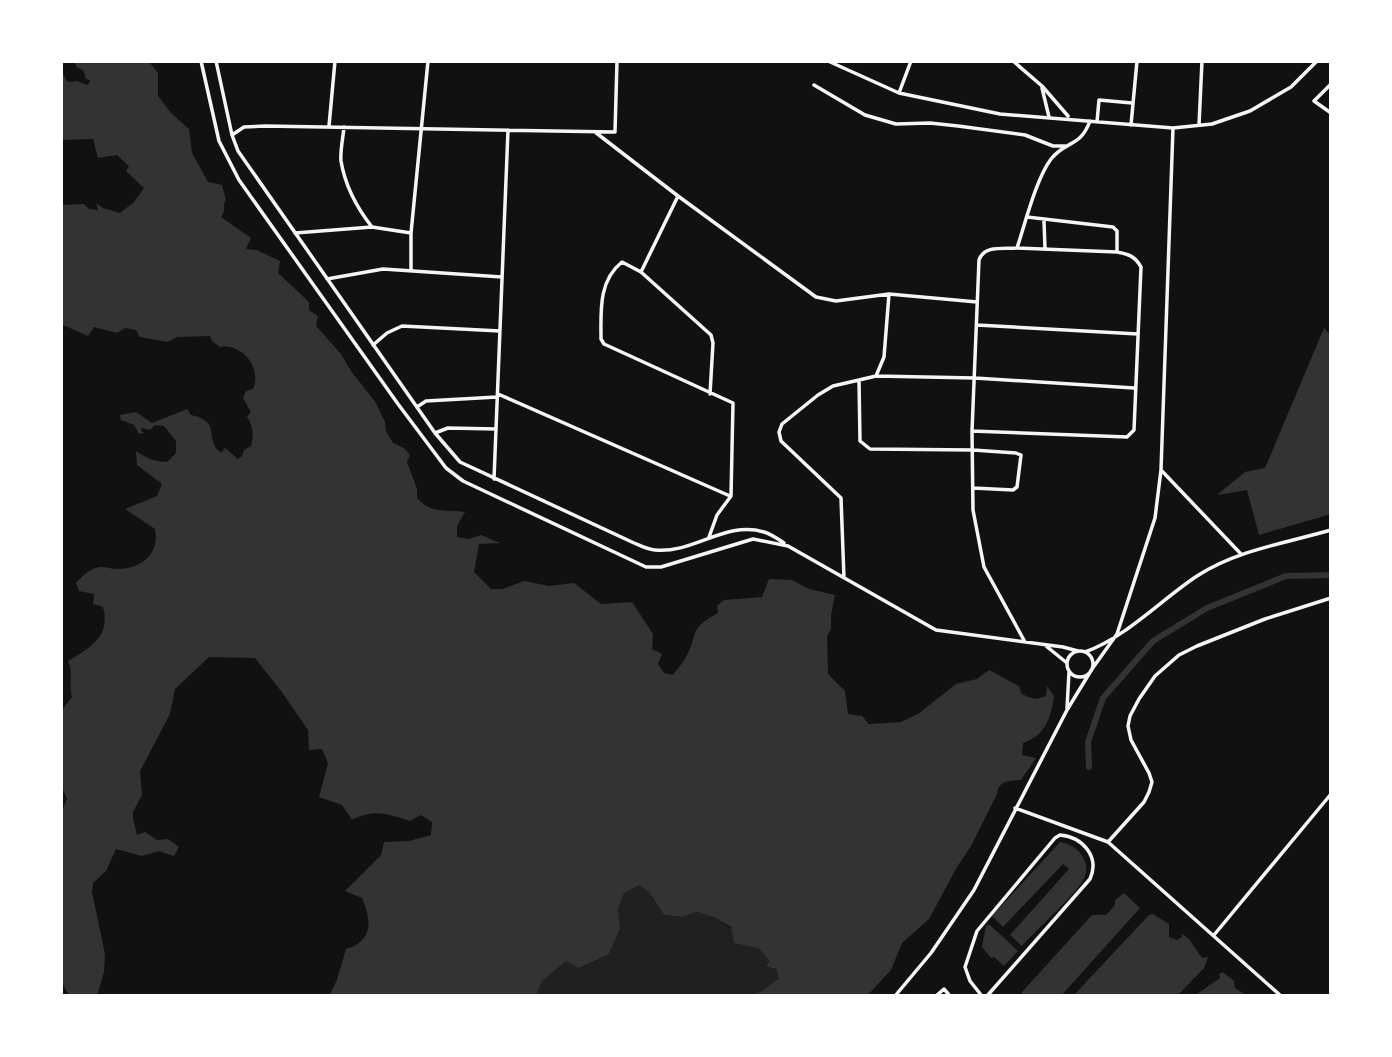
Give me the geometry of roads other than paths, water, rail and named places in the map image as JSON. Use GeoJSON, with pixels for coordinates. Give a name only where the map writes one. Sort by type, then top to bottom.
{"type":"FeatureCollection","features":[{"type":"Feature","properties":{"kind":"street"},"geometry":{"type":"LineString","coordinates":[[201,61],[219,141],[239,180],[446,468],[463,481],[652,568],[753,539],[788,546]]}},
{"type":"Feature","properties":{"kind":"street"},"geometry":{"type":"LineString","coordinates":[[216,61],[238,151],[435,433],[460,462],[494,480],[654,551],[672,550],[730,531],[765,532],[936,630],[1085,652],[1117,634],[1198,575],[1241,554],[1331,530]]}},
{"type":"Feature","properties":{"kind":"street"},"geometry":{"type":"LineString","coordinates":[[329,126],[335,61]]}},
{"type":"Feature","properties":{"kind":"street"},"geometry":{"type":"LineString","coordinates":[[411,271],[411,233],[428,61]]}},
{"type":"Feature","properties":{"kind":"street"},"geometry":{"type":"LineString","coordinates":[[232,135],[244,127],[329,126],[615,132],[617,61]]}},
{"type":"Feature","properties":{"kind":"street"},"geometry":{"type":"LineString","coordinates":[[828,61],[899,93],[1000,114],[1173,128],[1212,124],[1250,111],[1291,87],[1317,61]]}},
{"type":"Feature","properties":{"kind":"street"},"geometry":{"type":"LineString","coordinates":[[899,93],[911,61]]}},
{"type":"Feature","properties":{"kind":"street"},"geometry":{"type":"LineString","coordinates":[[1013,61],[1042,86],[1070,118]]}},
{"type":"Feature","properties":{"kind":"street"},"geometry":{"type":"LineString","coordinates":[[1131,125],[1137,61]]}},
{"type":"Feature","properties":{"kind":"street"},"geometry":{"type":"LineString","coordinates":[[1199,125],[1202,61]]}},
{"type":"Feature","properties":{"kind":"street"},"geometry":{"type":"LineString","coordinates":[[1331,84],[1314,101],[1331,113]]}},
{"type":"Feature","properties":{"kind":"street"},"geometry":{"type":"LineString","coordinates":[[814,85],[865,116],[896,124],[958,126],[1025,135],[1054,146],[1068,146]]}},
{"type":"Feature","properties":{"kind":"street"},"geometry":{"type":"LineString","coordinates":[[1042,86],[1049,117]]}},
{"type":"Feature","properties":{"kind":"street"},"geometry":{"type":"LineString","coordinates":[[1097,122],[1099,100],[1132,103]]}},
{"type":"Feature","properties":{"kind":"street"},"geometry":{"type":"LineString","coordinates":[[1017,248],[1045,169],[1056,154],[1083,136],[1090,121]]}},
{"type":"Feature","properties":{"kind":"street"},"geometry":{"type":"LineString","coordinates":[[344,128],[341,159],[349,188],[360,212],[372,227]]}},
{"type":"Feature","properties":{"kind":"street"},"geometry":{"type":"LineString","coordinates":[[895,996],[931,953],[974,890],[1067,710],[1117,634],[1155,518],[1161,470],[1173,128]]}},
{"type":"Feature","properties":{"kind":"street"},"geometry":{"type":"LineString","coordinates":[[494,480],[508,130]]}},
{"type":"Feature","properties":{"kind":"street"},"geometry":{"type":"LineString","coordinates":[[595,132],[816,297],[830,301],[889,294],[977,302]]}},
{"type":"Feature","properties":{"kind":"street"},"geometry":{"type":"LineString","coordinates":[[641,272],[678,196]]}},
{"type":"Feature","properties":{"kind":"street"},"geometry":{"type":"LineString","coordinates":[[1027,217],[1113,227],[1117,231],[1117,251]]}},
{"type":"Feature","properties":{"kind":"street"},"geometry":{"type":"LineString","coordinates":[[1044,221],[1045,249]]}},
{"type":"Feature","properties":{"kind":"street"},"geometry":{"type":"LineString","coordinates":[[295,233],[372,227],[411,233]]}},
{"type":"Feature","properties":{"kind":"street"},"geometry":{"type":"LineString","coordinates":[[972,431],[1127,437],[1133,429],[1140,267],[1138,261],[1129,254],[1117,251],[989,249],[981,256],[972,431],[973,510],[984,567],[1025,642]]}},
{"type":"Feature","properties":{"kind":"street"},"geometry":{"type":"LineString","coordinates":[[709,537],[717,515],[731,496],[734,407],[730,401],[710,394],[602,342],[603,290],[611,273],[622,262],[641,272],[711,335],[713,343],[710,394]]}},
{"type":"Feature","properties":{"kind":"street"},"geometry":{"type":"LineString","coordinates":[[327,279],[383,269],[502,277]]}},
{"type":"Feature","properties":{"kind":"street"},"geometry":{"type":"LineString","coordinates":[[876,376],[884,357],[889,294]]}},
{"type":"Feature","properties":{"kind":"street"},"geometry":{"type":"LineString","coordinates":[[977,325],[1138,334]]}},
{"type":"Feature","properties":{"kind":"street"},"geometry":{"type":"LineString","coordinates":[[373,345],[401,326],[500,331]]}},
{"type":"Feature","properties":{"kind":"street"},"geometry":{"type":"LineString","coordinates":[[844,578],[841,498],[781,441],[779,432],[782,424],[818,395],[833,386],[876,376],[975,378],[1135,388]]}},
{"type":"Feature","properties":{"kind":"street"},"geometry":{"type":"LineString","coordinates":[[859,380],[860,441],[870,449],[973,450],[1021,455],[1017,487],[1013,490],[973,488]]}},
{"type":"Feature","properties":{"kind":"street"},"geometry":{"type":"LineString","coordinates":[[417,407],[426,401],[498,396],[731,496]]}},
{"type":"Feature","properties":{"kind":"street"},"geometry":{"type":"LineString","coordinates":[[435,433],[448,428],[496,429]]}},
{"type":"Feature","properties":{"kind":"street"},"geometry":{"type":"LineString","coordinates":[[1161,470],[1241,554]]}},
{"type":"Feature","properties":{"kind":"street"},"geometry":{"type":"LineString","coordinates":[[1108,842],[1144,802],[1152,782],[1131,740],[1128,726],[1139,699],[1155,676],[1179,656],[1197,646],[1265,619],[1331,598]]}},
{"type":"Feature","properties":{"kind":"street"},"geometry":{"type":"LineString","coordinates":[[1044,645],[1067,663]]}},
{"type":"Feature","properties":{"kind":"street"},"geometry":{"type":"LineString","coordinates":[[1067,710],[1067,663],[1072,653],[1077,651]]}},
{"type":"Feature","properties":{"kind":"street"},"geometry":{"type":"LineString","coordinates":[[1085,652],[1092,659],[1092,669]]}},
{"type":"Feature","properties":{"kind":"street"},"geometry":{"type":"LineString","coordinates":[[1069,672],[1081,677],[1092,669]]}},
{"type":"Feature","properties":{"kind":"street"},"geometry":{"type":"LineString","coordinates":[[1214,936],[1331,794]]}},
{"type":"Feature","properties":{"kind":"street"},"geometry":{"type":"LineString","coordinates":[[1015,808],[1108,842],[1281,996]]}},
{"type":"Feature","properties":{"kind":"street"},"geometry":{"type":"LineString","coordinates":[[1060,835],[1079,840],[1088,849],[1094,863],[1090,879],[984,996],[970,981],[965,967],[980,925],[1055,838],[1060,835]]}},
{"type":"Feature","properties":{"kind":"street"},"geometry":{"type":"LineString","coordinates":[[936,996],[944,989],[950,996]]}},
{"type":"Feature","properties":{"kind":"waterway"},"geometry":{"type":"LineString","coordinates":[[1089,767],[1088,742],[1103,698],[1153,641],[1207,608],[1286,576],[1331,575]]}}]}
